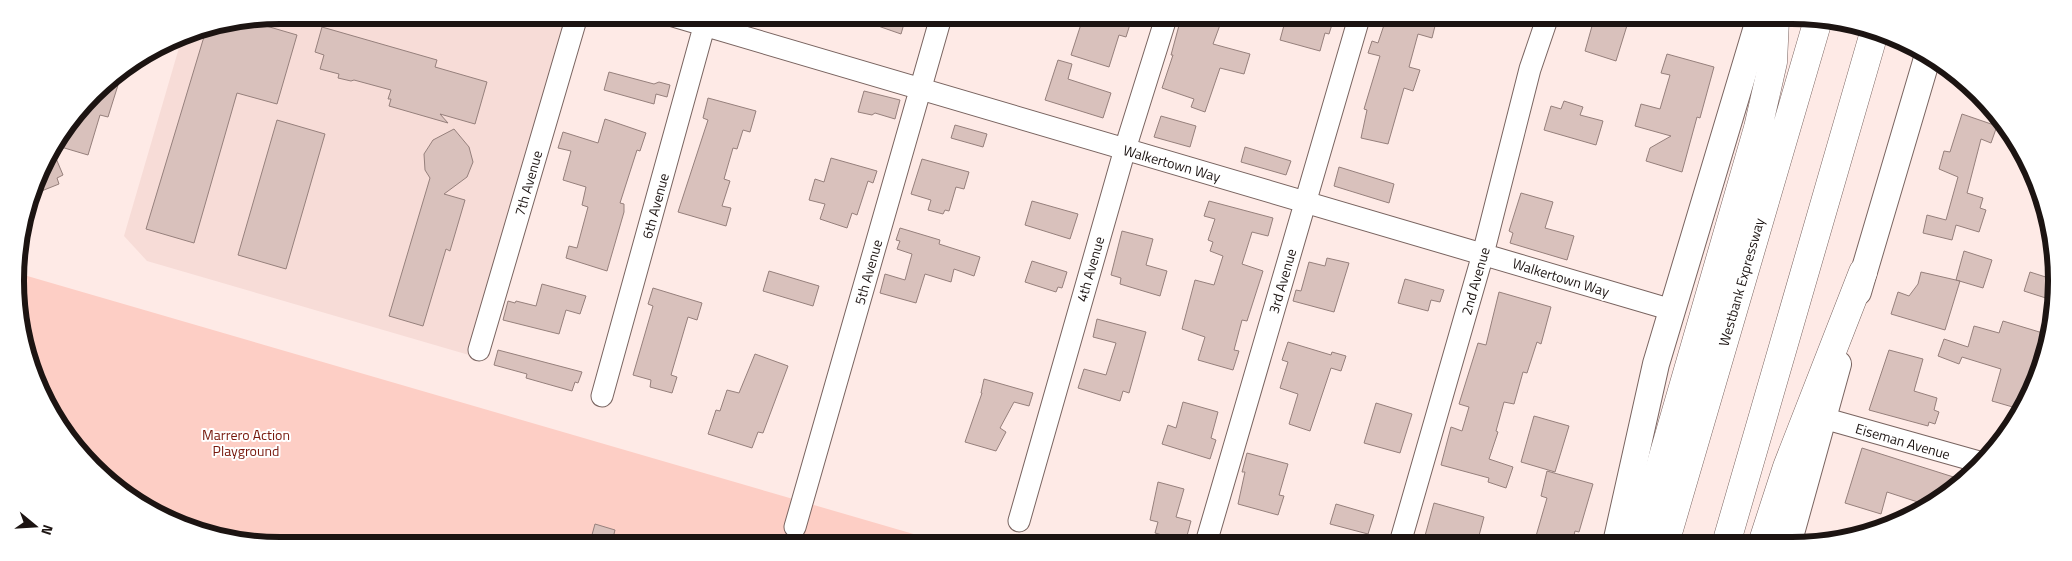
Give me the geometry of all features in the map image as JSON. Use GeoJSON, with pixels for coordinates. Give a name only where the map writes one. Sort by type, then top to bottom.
{"type":"FeatureCollection","features":[{"type":"Feature","properties":{"kind":"highway"},"geometry":{"type":"LineString","coordinates":[[1640,537],[1758,128],[1773,62],[1775,24]]}},
{"type":"Feature","properties":{"kind":"highway","name":"Westbank Expressway"},"geometry":{"type":"LineString","coordinates":[[1667,537],[1817,25]]}},
{"type":"Feature","properties":{"kind":"highway"},"geometry":{"type":"LineString","coordinates":[[1728,537],[1873,37]]}},
{"type":"Feature","properties":{"kind":"highway"},"geometry":{"type":"LineString","coordinates":[[1764,537],[1787,467],[1863,272]]}},
{"type":"Feature","properties":{"kind":"main road"},"geometry":{"type":"LineString","coordinates":[[1617,537],[1656,364],[1758,24]]}},
{"type":"Feature","properties":{"kind":"main road"},"geometry":{"type":"LineString","coordinates":[[1790,537],[1863,272],[1926,62]]}},
{"type":"Feature","properties":{"kind":"street","name":"7th Avenue"},"geometry":{"type":"LineString","coordinates":[[479,350],[575,24]]}},
{"type":"Feature","properties":{"kind":"street","name":"6th Avenue"},"geometry":{"type":"LineString","coordinates":[[602,396],[705,24]]}},
{"type":"Feature","properties":{"kind":"street","name":"Walkertown Way"},"geometry":{"type":"LineString","coordinates":[[715,24],[920,90],[1672,310]]}},
{"type":"Feature","properties":{"kind":"street","name":"5th Avenue"},"geometry":{"type":"LineString","coordinates":[[795,528],[939,24]]}},
{"type":"Feature","properties":{"kind":"street","name":"4th Avenue"},"geometry":{"type":"LineString","coordinates":[[1019,521],[1125,149],[1164,24]]}},
{"type":"Feature","properties":{"kind":"street","name":"3rd Avenue"},"geometry":{"type":"LineString","coordinates":[[1208,537],[1357,24]]}},
{"type":"Feature","properties":{"kind":"street","name":"2nd Avenue"},"geometry":{"type":"LineString","coordinates":[[1402,537],[1483,254],[1530,69],[1545,24]]}},
{"type":"Feature","properties":{"kind":"street","name":"Eiseman Avenue"},"geometry":{"type":"LineString","coordinates":[[1823,418],[1974,461]]}},
{"type":"Feature","properties":{"kind":"shaded area"},"geometry":{"type":"Polygon","coordinates":[[[264,24],[565,24],[469,355],[147,261],[124,236],[180,44],[214,32],[264,24]]]}},
{"type":"Feature","properties":{"kind":"green space","name":"Marrero Action Playground"},"geometry":{"type":"Polygon","coordinates":[[[24,275],[924,537],[264,537],[214,529],[182,518],[138,494],[111,474],[77,437],[58,409],[37,363],[26,314],[24,275]]]}},
{"type":"Feature","properties":{"kind":"building"},"geometry":{"type":"Polygon","coordinates":[[[261,24],[297,35],[277,104],[237,93],[194,243],[146,229],[205,35],[261,24]]]}},
{"type":"Feature","properties":{"kind":"building"},"geometry":{"type":"Polygon","coordinates":[[[872,24],[904,24],[901,34],[872,24]]]}},
{"type":"Feature","properties":{"kind":"building"},"geometry":{"type":"Polygon","coordinates":[[[1081,24],[1130,24],[1126,37],[1119,35],[1109,67],[1071,55],[1081,24]]]}},
{"type":"Feature","properties":{"kind":"building"},"geometry":{"type":"Polygon","coordinates":[[[1179,24],[1220,25],[1213,44],[1250,54],[1244,74],[1220,68],[1205,112],[1191,107],[1194,99],[1162,88],[1173,55],[1171,55],[1179,24]]]}},
{"type":"Feature","properties":{"kind":"building"},"geometry":{"type":"Polygon","coordinates":[[[1284,24],[1332,24],[1329,34],[1325,33],[1320,51],[1280,40],[1284,24]]]}},
{"type":"Feature","properties":{"kind":"building"},"geometry":{"type":"Polygon","coordinates":[[[1384,24],[1428,24],[1435,26],[1432,38],[1418,34],[1409,67],[1420,70],[1413,91],[1404,88],[1388,144],[1361,138],[1367,110],[1364,109],[1380,56],[1368,53],[1372,41],[1378,43],[1384,24]]]}},
{"type":"Feature","properties":{"kind":"building"},"geometry":{"type":"Polygon","coordinates":[[[1593,24],[1627,24],[1616,61],[1585,51],[1593,24]]]}},
{"type":"Feature","properties":{"kind":"building"},"geometry":{"type":"Polygon","coordinates":[[[322,27],[437,60],[435,67],[487,82],[475,124],[440,114],[448,123],[389,106],[391,99],[388,99],[391,90],[354,80],[338,78],[339,74],[320,69],[324,55],[315,52],[322,27]]]}},
{"type":"Feature","properties":{"kind":"building"},"geometry":{"type":"Polygon","coordinates":[[[1667,54],[1714,67],[1700,118],[1697,117],[1682,172],[1646,161],[1650,148],[1671,136],[1635,126],[1641,104],[1660,109],[1670,75],[1661,73],[1667,54]]]}},
{"type":"Feature","properties":{"kind":"building"},"geometry":{"type":"Polygon","coordinates":[[[1058,60],[1072,64],[1068,79],[1111,93],[1103,118],[1045,100],[1058,60]]]}},
{"type":"Feature","properties":{"kind":"building"},"geometry":{"type":"Polygon","coordinates":[[[609,72],[654,84],[659,82],[670,85],[667,97],[656,94],[654,104],[604,90],[609,72]]]}},
{"type":"Feature","properties":{"kind":"building"},"geometry":{"type":"Polygon","coordinates":[[[115,84],[118,85],[108,117],[100,115],[88,155],[61,147],[87,111],[111,87],[115,84]]]}},
{"type":"Feature","properties":{"kind":"building"},"geometry":{"type":"Polygon","coordinates":[[[864,91],[900,100],[895,119],[875,113],[872,115],[858,112],[864,91]]]}},
{"type":"Feature","properties":{"kind":"building"},"geometry":{"type":"Polygon","coordinates":[[[708,98],[756,111],[750,132],[743,130],[737,149],[733,148],[724,179],[730,181],[722,206],[731,208],[726,226],[678,212],[708,120],[703,118],[708,98]]]}},
{"type":"Feature","properties":{"kind":"building"},"geometry":{"type":"Polygon","coordinates":[[[1564,101],[1583,107],[1580,115],[1603,121],[1596,145],[1544,130],[1551,106],[1561,109],[1564,101]]]}},
{"type":"Feature","properties":{"kind":"building"},"geometry":{"type":"Polygon","coordinates":[[[1962,114],[1997,127],[1991,143],[1981,139],[1967,193],[1983,198],[1980,208],[1986,210],[1979,232],[1956,225],[1952,240],[1923,233],[1927,215],[1946,220],[1958,177],[1939,169],[1944,151],[1950,152],[1962,114]]]}},
{"type":"Feature","properties":{"kind":"building"},"geometry":{"type":"Polygon","coordinates":[[[1161,116],[1196,126],[1190,147],[1154,137],[1161,116]]]}},
{"type":"Feature","properties":{"kind":"building"},"geometry":{"type":"Polygon","coordinates":[[[605,119],[646,133],[640,151],[637,150],[620,203],[624,204],[624,212],[607,271],[566,258],[569,246],[577,248],[588,207],[582,205],[586,187],[563,180],[571,151],[558,148],[563,132],[598,143],[605,119]]]}},
{"type":"Feature","properties":{"kind":"building"},"geometry":{"type":"Polygon","coordinates":[[[277,120],[325,134],[286,269],[238,255],[277,120]]]}},
{"type":"Feature","properties":{"kind":"building"},"geometry":{"type":"Polygon","coordinates":[[[955,125],[987,134],[983,147],[951,138],[955,125]]]}},
{"type":"Feature","properties":{"kind":"building"},"geometry":{"type":"Polygon","coordinates":[[[454,129],[469,147],[473,162],[467,177],[444,194],[465,200],[450,251],[446,249],[423,326],[389,316],[430,178],[425,170],[424,154],[433,140],[454,129]]]}},
{"type":"Feature","properties":{"kind":"building"},"geometry":{"type":"Polygon","coordinates":[[[1245,147],[1291,161],[1286,175],[1241,162],[1245,147]]]}},
{"type":"Feature","properties":{"kind":"building"},"geometry":{"type":"Polygon","coordinates":[[[55,157],[63,175],[57,178],[59,184],[39,192],[55,157]]]}},
{"type":"Feature","properties":{"kind":"building"},"geometry":{"type":"Polygon","coordinates":[[[831,158],[877,171],[873,183],[868,181],[857,215],[852,213],[847,228],[820,219],[825,204],[809,200],[815,179],[824,182],[831,158]]]}},
{"type":"Feature","properties":{"kind":"building"},"geometry":{"type":"Polygon","coordinates":[[[922,159],[969,172],[964,189],[956,187],[949,211],[945,210],[943,214],[928,210],[931,200],[911,194],[922,159]]]}},
{"type":"Feature","properties":{"kind":"building"},"geometry":{"type":"Polygon","coordinates":[[[1339,167],[1394,184],[1389,203],[1334,186],[1339,167]]]}},
{"type":"Feature","properties":{"kind":"building"},"geometry":{"type":"Polygon","coordinates":[[[1521,193],[1553,202],[1545,228],[1574,236],[1567,260],[1510,243],[1513,233],[1509,231],[1521,193]]]}},
{"type":"Feature","properties":{"kind":"building"},"geometry":{"type":"Polygon","coordinates":[[[1032,201],[1078,214],[1070,239],[1025,225],[1032,201]]]}},
{"type":"Feature","properties":{"kind":"building"},"geometry":{"type":"Polygon","coordinates":[[[1209,201],[1273,218],[1268,236],[1252,232],[1242,264],[1263,271],[1247,321],[1242,320],[1234,350],[1239,351],[1233,370],[1198,360],[1205,337],[1182,329],[1195,280],[1214,285],[1223,256],[1210,251],[1213,242],[1208,240],[1215,219],[1204,216],[1209,201]]]}},
{"type":"Feature","properties":{"kind":"building"},"geometry":{"type":"Polygon","coordinates":[[[900,228],[940,240],[939,244],[980,257],[974,276],[954,269],[951,282],[925,274],[916,303],[880,293],[885,274],[905,280],[912,254],[897,249],[900,241],[896,240],[900,228]]]}},
{"type":"Feature","properties":{"kind":"building"},"geometry":{"type":"Polygon","coordinates":[[[1122,231],[1153,239],[1146,265],[1167,271],[1160,296],[1120,284],[1121,278],[1111,275],[1122,231]]]}},
{"type":"Feature","properties":{"kind":"building"},"geometry":{"type":"Polygon","coordinates":[[[1964,251],[1992,260],[1983,288],[1956,280],[1964,251]]]}},
{"type":"Feature","properties":{"kind":"building"},"geometry":{"type":"Polygon","coordinates":[[[1327,258],[1349,263],[1334,312],[1293,301],[1296,290],[1301,291],[1309,262],[1325,266],[1327,258]]]}},
{"type":"Feature","properties":{"kind":"building"},"geometry":{"type":"Polygon","coordinates":[[[1032,261],[1067,272],[1062,288],[1058,287],[1056,292],[1025,282],[1032,261]]]}},
{"type":"Feature","properties":{"kind":"building"},"geometry":{"type":"Polygon","coordinates":[[[769,271],[819,286],[813,306],[763,291],[769,271]]]}},
{"type":"Feature","properties":{"kind":"building"},"geometry":{"type":"Polygon","coordinates":[[[1921,272],[1960,281],[1945,330],[1891,314],[1898,292],[1909,296],[1918,284],[1921,272]]]}},
{"type":"Feature","properties":{"kind":"building"},"geometry":{"type":"Polygon","coordinates":[[[2030,272],[2048,278],[2048,299],[2024,291],[2030,272]]]}},
{"type":"Feature","properties":{"kind":"building"},"geometry":{"type":"Polygon","coordinates":[[[1405,279],[1444,290],[1440,302],[1431,300],[1428,311],[1398,303],[1405,279]]]}},
{"type":"Feature","properties":{"kind":"building"},"geometry":{"type":"Polygon","coordinates":[[[542,284],[586,296],[580,314],[566,310],[559,334],[503,320],[508,301],[536,306],[542,284]]]}},
{"type":"Feature","properties":{"kind":"building"},"geometry":{"type":"Polygon","coordinates":[[[653,288],[702,303],[697,320],[688,317],[671,375],[677,377],[672,393],[650,387],[651,380],[633,375],[653,306],[648,304],[653,288]]]}},
{"type":"Feature","properties":{"kind":"building"},"geometry":{"type":"Polygon","coordinates":[[[1499,292],[1551,307],[1541,344],[1537,342],[1527,373],[1523,372],[1514,404],[1504,402],[1496,431],[1498,432],[1489,459],[1513,467],[1506,488],[1488,482],[1489,478],[1441,465],[1451,427],[1462,431],[1469,407],[1459,404],[1478,343],[1486,345],[1499,292]]]}},
{"type":"Feature","properties":{"kind":"building"},"geometry":{"type":"Polygon","coordinates":[[[1097,319],[1146,332],[1129,393],[1123,391],[1120,401],[1078,388],[1084,369],[1106,375],[1116,343],[1093,337],[1097,319]]]}},
{"type":"Feature","properties":{"kind":"building"},"geometry":{"type":"Polygon","coordinates":[[[2003,321],[2043,333],[2031,373],[2015,408],[1992,401],[2001,369],[1962,357],[1959,364],[1938,356],[1944,339],[1968,347],[1974,326],[1999,333],[2003,321]]]}},
{"type":"Feature","properties":{"kind":"building"},"geometry":{"type":"Polygon","coordinates":[[[1288,342],[1331,355],[1332,352],[1346,356],[1341,371],[1331,368],[1310,431],[1289,424],[1298,394],[1280,388],[1288,362],[1282,360],[1288,342]]]}},
{"type":"Feature","properties":{"kind":"building"},"geometry":{"type":"Polygon","coordinates":[[[498,350],[582,372],[578,383],[575,382],[572,391],[526,378],[527,374],[494,365],[498,350]]]}},
{"type":"Feature","properties":{"kind":"building"},"geometry":{"type":"Polygon","coordinates":[[[1889,350],[1923,359],[1914,391],[1937,398],[1934,410],[1939,412],[1935,424],[1929,422],[1928,426],[1869,410],[1889,350]]]}},
{"type":"Feature","properties":{"kind":"building"},"geometry":{"type":"Polygon","coordinates":[[[755,354],[788,366],[763,433],[758,432],[752,448],[708,434],[716,410],[720,411],[727,390],[739,393],[755,354]]]}},
{"type":"Feature","properties":{"kind":"building"},"geometry":{"type":"Polygon","coordinates":[[[984,379],[1033,393],[1029,406],[1014,402],[1000,428],[1006,432],[996,451],[965,442],[982,393],[984,379]]]}},
{"type":"Feature","properties":{"kind":"building"},"geometry":{"type":"Polygon","coordinates":[[[1183,402],[1218,412],[1211,438],[1216,440],[1210,459],[1162,444],[1168,425],[1176,428],[1183,402]]]}},
{"type":"Feature","properties":{"kind":"building"},"geometry":{"type":"Polygon","coordinates":[[[1376,403],[1412,414],[1400,453],[1364,443],[1376,403]]]}},
{"type":"Feature","properties":{"kind":"building"},"geometry":{"type":"Polygon","coordinates":[[[1534,416],[1569,426],[1555,472],[1521,462],[1534,416]]]}},
{"type":"Feature","properties":{"kind":"building"},"geometry":{"type":"Polygon","coordinates":[[[1862,448],[1956,478],[1920,503],[1887,492],[1881,514],[1845,503],[1862,448]]]}},
{"type":"Feature","properties":{"kind":"building"},"geometry":{"type":"Polygon","coordinates":[[[1247,453],[1288,464],[1279,495],[1284,496],[1278,515],[1238,504],[1245,472],[1242,472],[1247,453]]]}},
{"type":"Feature","properties":{"kind":"building"},"geometry":{"type":"Polygon","coordinates":[[[1547,471],[1593,484],[1579,532],[1575,531],[1574,537],[1536,537],[1547,498],[1541,496],[1547,471]]]}},
{"type":"Feature","properties":{"kind":"building"},"geometry":{"type":"Polygon","coordinates":[[[1158,482],[1184,489],[1176,517],[1191,521],[1187,537],[1169,537],[1155,533],[1158,522],[1150,520],[1158,482]]]}},
{"type":"Feature","properties":{"kind":"building"},"geometry":{"type":"Polygon","coordinates":[[[1434,503],[1484,517],[1479,537],[1425,537],[1434,503]]]}},
{"type":"Feature","properties":{"kind":"building"},"geometry":{"type":"Polygon","coordinates":[[[1336,504],[1374,515],[1368,534],[1330,524],[1336,504]]]}},
{"type":"Feature","properties":{"kind":"building"},"geometry":{"type":"Polygon","coordinates":[[[595,524],[615,530],[613,537],[591,537],[595,524]]]}}]}
